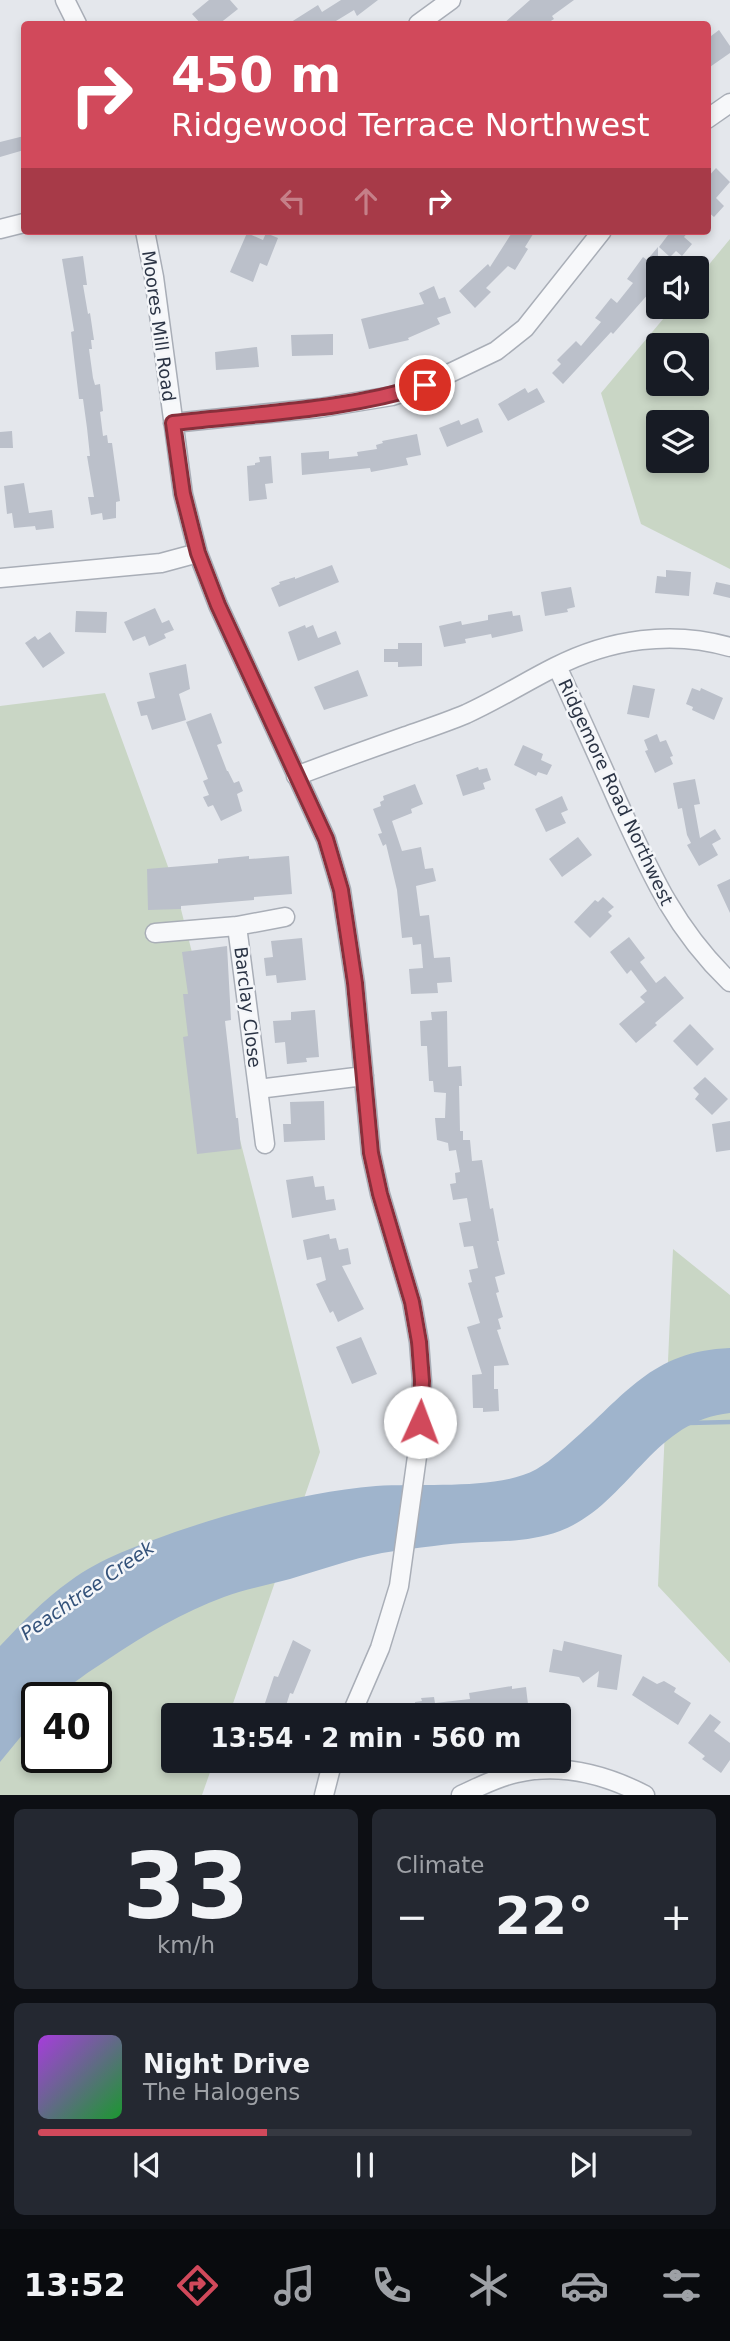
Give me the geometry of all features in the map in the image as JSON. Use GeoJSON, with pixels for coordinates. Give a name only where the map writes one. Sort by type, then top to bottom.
{"type":"FeatureCollection","features":[{"type":"Feature","properties":{"kind":"street"},"geometry":{"type":"LineString","coordinates":[[65,0],[76,21]]}},
{"type":"Feature","properties":{"kind":"street"},"geometry":{"type":"LineString","coordinates":[[422,21],[452,0]]}},
{"type":"Feature","properties":{"kind":"street"},"geometry":{"type":"LineString","coordinates":[[711,116],[730,103]]}},
{"type":"Feature","properties":{"kind":"street"},"geometry":{"type":"LineString","coordinates":[[0,229],[21,224]]}},
{"type":"Feature","properties":{"kind":"street","name":"Moores Mill Road"},"geometry":{"type":"LineString","coordinates":[[146,235],[154,277],[183,494],[198,553],[218,605],[326,839],[341,890],[355,983],[371,1153],[380,1194],[412,1302],[419,1342],[422,1381],[419,1442],[399,1586],[380,1648],[356,1703]]}},
{"type":"Feature","properties":{"kind":"street"},"geometry":{"type":"LineString","coordinates":[[173,423],[319,408],[392,396],[425,385],[512,341],[599,235]]}},
{"type":"Feature","properties":{"kind":"street"},"geometry":{"type":"LineString","coordinates":[[0,578],[161,563],[198,553]]}},
{"type":"Feature","properties":{"kind":"street","name":"Ridgemore Road Northwest"},"geometry":{"type":"LineString","coordinates":[[296,776],[463,715],[557,666],[622,643],[663,637],[710,641],[730,648]]}},
{"type":"Feature","properties":{"kind":"street","name":"Ridgemore Road Northwest"},"geometry":{"type":"LineString","coordinates":[[557,666],[650,872],[691,939],[730,982]]}},
{"type":"Feature","properties":{"kind":"street","name":"Barclay Close"},"geometry":{"type":"LineString","coordinates":[[155,933],[237,926],[285,917]]}},
{"type":"Feature","properties":{"kind":"street","name":"Barclay Close"},"geometry":{"type":"LineString","coordinates":[[237,926],[265,1144]]}},
{"type":"Feature","properties":{"kind":"street","name":"Barclay Close"},"geometry":{"type":"LineString","coordinates":[[258,1089],[364,1076]]}},
{"type":"Feature","properties":{"kind":"street"},"geometry":{"type":"LineString","coordinates":[[461,1795],[499,1778],[519,1772],[542,1770],[593,1774],[621,1783],[645,1795]]}},
{"type":"Feature","properties":{"kind":"street"},"geometry":{"type":"LineString","coordinates":[[328,1794],[331,1773]]}},
{"type":"Feature","properties":{"kind":"green space"},"geometry":{"type":"Polygon","coordinates":[[[730,239],[730,569],[641,524],[601,393],[646,339],[646,396],[709,396],[709,333],[651,333],[663,319],[709,319],[709,264],[730,239]]]}},
{"type":"Feature","properties":{"kind":"green space"},"geometry":{"type":"Polygon","coordinates":[[[105,693],[175,886],[320,1452],[233,1703],[161,1703],[161,1773],[210,1773],[202,1795],[0,1795],[0,706],[105,693]]]}},
{"type":"Feature","properties":{"kind":"green space"},"geometry":{"type":"Polygon","coordinates":[[[673,1249],[730,1295],[730,1663],[658,1586],[673,1249]]]}},
{"type":"Feature","properties":{"kind":"water"},"geometry":{"type":"Polygon","coordinates":[[[730,1348],[730,1413],[703,1419],[680,1431],[660,1447],[605,1503],[584,1519],[560,1531],[529,1539],[450,1544],[370,1555],[209,1603],[135,1642],[75,1682],[21,1682],[21,1736],[0,1762],[0,1646],[51,1596],[94,1565],[175,1532],[299,1497],[376,1486],[489,1482],[523,1475],[548,1461],[641,1379],[679,1357],[730,1348]]]}},
{"type":"Feature","properties":{"kind":"building"},"geometry":{"type":"Polygon","coordinates":[[[209,0],[230,0],[238,9],[223,21],[198,21],[192,14],[209,0]]]}},
{"type":"Feature","properties":{"kind":"building"},"geometry":{"type":"Polygon","coordinates":[[[341,0],[378,0],[357,16],[354,10],[336,21],[293,21],[318,5],[322,12],[341,0]]]}},
{"type":"Feature","properties":{"kind":"building"},"geometry":{"type":"Polygon","coordinates":[[[530,0],[574,0],[552,16],[554,19],[551,21],[506,21],[530,0]]]}},
{"type":"Feature","properties":{"kind":"building"},"geometry":{"type":"Polygon","coordinates":[[[719,30],[730,46],[730,53],[711,66],[711,36],[719,30]]]}},
{"type":"Feature","properties":{"kind":"building"},"geometry":{"type":"Polygon","coordinates":[[[21,137],[21,151],[0,157],[0,142],[21,137]]]}},
{"type":"Feature","properties":{"kind":"building"},"geometry":{"type":"Polygon","coordinates":[[[716,168],[730,182],[716,198],[724,206],[714,217],[711,214],[711,174],[716,168]]]}},
{"type":"Feature","properties":{"kind":"building"},"geometry":{"type":"Polygon","coordinates":[[[246,235],[263,240],[265,235],[278,238],[267,266],[260,263],[253,282],[230,272],[246,235]]]}},
{"type":"Feature","properties":{"kind":"building"},"geometry":{"type":"Polygon","coordinates":[[[510,235],[532,235],[525,247],[528,249],[515,270],[508,266],[486,288],[491,292],[475,308],[459,291],[488,264],[490,267],[510,235]]]}},
{"type":"Feature","properties":{"kind":"building"},"geometry":{"type":"Polygon","coordinates":[[[668,235],[686,235],[684,237],[692,244],[682,256],[676,251],[669,256],[659,247],[668,235]]]}},
{"type":"Feature","properties":{"kind":"building"},"geometry":{"type":"Polygon","coordinates":[[[658,247],[658,256],[650,256],[658,247]]]}},
{"type":"Feature","properties":{"kind":"building"},"geometry":{"type":"Polygon","coordinates":[[[83,256],[87,285],[83,285],[94,340],[91,340],[92,349],[89,349],[93,378],[95,385],[100,384],[103,436],[107,435],[108,443],[112,443],[120,501],[116,502],[116,518],[103,520],[102,513],[91,515],[88,497],[94,497],[87,456],[90,456],[87,428],[83,399],[79,399],[71,332],[74,331],[62,259],[83,256]]]}},
{"type":"Feature","properties":{"kind":"building"},"geometry":{"type":"Polygon","coordinates":[[[643,257],[646,259],[646,297],[563,384],[552,373],[561,364],[557,360],[576,341],[581,346],[601,322],[595,318],[611,298],[617,303],[633,283],[627,279],[643,257]]]}},
{"type":"Feature","properties":{"kind":"building"},"geometry":{"type":"Polygon","coordinates":[[[434,286],[439,299],[445,297],[451,313],[437,318],[440,324],[408,338],[409,340],[369,349],[361,319],[424,304],[419,293],[434,286]]]}},
{"type":"Feature","properties":{"kind":"building"},"geometry":{"type":"Polygon","coordinates":[[[333,334],[333,355],[292,356],[291,335],[333,334]]]}},
{"type":"Feature","properties":{"kind":"building"},"geometry":{"type":"Polygon","coordinates":[[[257,347],[259,367],[216,370],[215,352],[257,347]]]}},
{"type":"Feature","properties":{"kind":"building"},"geometry":{"type":"Polygon","coordinates":[[[525,388],[528,393],[537,388],[545,402],[508,421],[498,404],[525,388]]]}},
{"type":"Feature","properties":{"kind":"building"},"geometry":{"type":"Polygon","coordinates":[[[478,418],[483,432],[447,447],[439,428],[459,420],[461,425],[478,418]]]}},
{"type":"Feature","properties":{"kind":"building"},"geometry":{"type":"Polygon","coordinates":[[[12,431],[13,448],[0,448],[0,432],[12,431]]]}},
{"type":"Feature","properties":{"kind":"building"},"geometry":{"type":"Polygon","coordinates":[[[417,434],[421,455],[406,458],[408,465],[371,472],[370,468],[302,475],[301,453],[329,451],[329,459],[358,456],[357,452],[377,449],[376,445],[383,443],[382,441],[417,434]]]}},
{"type":"Feature","properties":{"kind":"building"},"geometry":{"type":"Polygon","coordinates":[[[271,456],[273,483],[265,484],[267,499],[249,501],[247,466],[260,462],[259,457],[271,456]]]}},
{"type":"Feature","properties":{"kind":"building"},"geometry":{"type":"Polygon","coordinates":[[[24,483],[29,513],[52,510],[54,528],[14,528],[12,513],[7,514],[4,486],[24,483]]]}},
{"type":"Feature","properties":{"kind":"building"},"geometry":{"type":"Polygon","coordinates":[[[332,565],[339,582],[279,607],[271,588],[280,584],[279,582],[332,565]]]}},
{"type":"Feature","properties":{"kind":"building"},"geometry":{"type":"Polygon","coordinates":[[[666,570],[691,572],[689,596],[655,593],[657,576],[666,577],[666,570]]]}},
{"type":"Feature","properties":{"kind":"building"},"geometry":{"type":"Polygon","coordinates":[[[716,582],[730,585],[730,598],[713,594],[716,582]]]}},
{"type":"Feature","properties":{"kind":"building"},"geometry":{"type":"Polygon","coordinates":[[[571,587],[575,607],[567,609],[568,612],[545,616],[541,592],[571,587]]]}},
{"type":"Feature","properties":{"kind":"building"},"geometry":{"type":"Polygon","coordinates":[[[155,608],[162,623],[169,620],[174,630],[164,634],[166,638],[149,646],[145,636],[133,641],[124,622],[155,608]]]}},
{"type":"Feature","properties":{"kind":"building"},"geometry":{"type":"Polygon","coordinates":[[[76,611],[107,612],[106,633],[75,632],[76,611]]]}},
{"type":"Feature","properties":{"kind":"building"},"geometry":{"type":"Polygon","coordinates":[[[512,611],[513,616],[520,615],[523,631],[492,638],[491,634],[465,639],[466,643],[444,647],[439,626],[461,621],[462,625],[488,620],[488,615],[512,611]]]}},
{"type":"Feature","properties":{"kind":"building"},"geometry":{"type":"Polygon","coordinates":[[[305,625],[306,628],[313,625],[318,638],[336,631],[341,644],[298,661],[288,632],[305,625]]]}},
{"type":"Feature","properties":{"kind":"building"},"geometry":{"type":"Polygon","coordinates":[[[50,632],[65,653],[43,668],[25,643],[35,636],[38,640],[50,632]]]}},
{"type":"Feature","properties":{"kind":"building"},"geometry":{"type":"Polygon","coordinates":[[[398,643],[422,643],[422,666],[398,667],[398,662],[384,662],[384,649],[398,649],[398,643]]]}},
{"type":"Feature","properties":{"kind":"building"},"geometry":{"type":"Polygon","coordinates":[[[186,664],[190,689],[179,694],[186,720],[152,730],[147,715],[141,716],[137,702],[155,698],[149,673],[186,664]]]}},
{"type":"Feature","properties":{"kind":"building"},"geometry":{"type":"Polygon","coordinates":[[[358,670],[368,696],[324,710],[314,687],[358,670]]]}},
{"type":"Feature","properties":{"kind":"building"},"geometry":{"type":"Polygon","coordinates":[[[633,685],[655,689],[649,718],[627,714],[633,685]]]}},
{"type":"Feature","properties":{"kind":"building"},"geometry":{"type":"Polygon","coordinates":[[[692,688],[700,691],[701,688],[723,698],[714,720],[692,710],[693,707],[686,704],[692,688]]]}},
{"type":"Feature","properties":{"kind":"building"},"geometry":{"type":"Polygon","coordinates":[[[211,713],[222,743],[217,745],[227,771],[234,783],[239,781],[243,791],[237,794],[242,811],[221,821],[213,805],[208,807],[203,797],[209,795],[203,781],[208,779],[186,722],[211,713]]]}},
{"type":"Feature","properties":{"kind":"building"},"geometry":{"type":"Polygon","coordinates":[[[657,734],[660,742],[666,740],[673,756],[670,757],[673,764],[655,773],[645,751],[648,750],[644,740],[657,734]]]}},
{"type":"Feature","properties":{"kind":"building"},"geometry":{"type":"Polygon","coordinates":[[[523,745],[543,754],[541,760],[552,765],[547,775],[538,772],[536,776],[514,765],[523,745]]]}},
{"type":"Feature","properties":{"kind":"building"},"geometry":{"type":"Polygon","coordinates":[[[478,767],[479,770],[487,768],[491,780],[483,783],[485,789],[463,796],[456,775],[478,767]]]}},
{"type":"Feature","properties":{"kind":"building"},"geometry":{"type":"Polygon","coordinates":[[[695,779],[700,804],[694,805],[700,838],[715,829],[721,839],[712,844],[718,855],[699,866],[687,845],[691,843],[682,808],[678,809],[673,783],[695,779]]]}},
{"type":"Feature","properties":{"kind":"building"},"geometry":{"type":"Polygon","coordinates":[[[415,784],[423,804],[411,809],[412,813],[392,821],[402,851],[421,847],[425,869],[433,868],[436,881],[416,886],[420,916],[429,915],[434,958],[450,957],[452,982],[437,983],[438,993],[411,994],[409,969],[423,968],[421,944],[413,945],[412,937],[402,938],[397,890],[386,844],[383,846],[378,834],[382,833],[373,809],[381,806],[383,796],[415,784]]]}},
{"type":"Feature","properties":{"kind":"building"},"geometry":{"type":"Polygon","coordinates":[[[562,796],[568,810],[561,813],[566,823],[546,832],[535,809],[562,796]]]}},
{"type":"Feature","properties":{"kind":"building"},"geometry":{"type":"Polygon","coordinates":[[[578,837],[592,855],[562,877],[549,859],[578,837]]]}},
{"type":"Feature","properties":{"kind":"building"},"geometry":{"type":"Polygon","coordinates":[[[249,856],[249,859],[289,856],[292,894],[181,906],[181,909],[148,910],[147,869],[218,863],[218,859],[249,856]]]}},
{"type":"Feature","properties":{"kind":"building"},"geometry":{"type":"Polygon","coordinates":[[[730,879],[730,913],[717,885],[730,879]]]}},
{"type":"Feature","properties":{"kind":"building"},"geometry":{"type":"Polygon","coordinates":[[[603,897],[614,907],[608,912],[612,916],[590,938],[574,922],[595,900],[598,902],[603,897]]]}},
{"type":"Feature","properties":{"kind":"building"},"geometry":{"type":"Polygon","coordinates":[[[629,937],[645,958],[640,962],[656,983],[665,976],[684,998],[636,1043],[619,1024],[645,1002],[640,997],[647,991],[631,970],[627,974],[610,952],[629,937]]]}},
{"type":"Feature","properties":{"kind":"building"},"geometry":{"type":"Polygon","coordinates":[[[302,938],[306,980],[277,983],[276,975],[266,976],[264,958],[273,957],[271,941],[302,938]]]}},
{"type":"Feature","properties":{"kind":"building"},"geometry":{"type":"Polygon","coordinates":[[[227,946],[231,1020],[225,1021],[241,1149],[197,1154],[183,1037],[188,1036],[183,994],[188,994],[182,952],[227,946]]]}},
{"type":"Feature","properties":{"kind":"building"},"geometry":{"type":"Polygon","coordinates":[[[315,1010],[319,1057],[306,1058],[307,1062],[287,1064],[285,1042],[275,1043],[273,1021],[291,1020],[291,1012],[315,1010]]]}},
{"type":"Feature","properties":{"kind":"building"},"geometry":{"type":"Polygon","coordinates":[[[447,1011],[448,1067],[461,1066],[460,1131],[463,1131],[463,1140],[470,1140],[472,1161],[482,1160],[505,1274],[495,1277],[499,1292],[496,1293],[503,1317],[498,1319],[501,1329],[497,1330],[509,1365],[494,1366],[494,1389],[498,1389],[499,1411],[483,1412],[483,1408],[473,1408],[472,1375],[482,1374],[467,1327],[480,1323],[468,1283],[472,1282],[469,1270],[478,1268],[473,1246],[464,1247],[459,1223],[471,1221],[467,1198],[453,1200],[450,1184],[456,1183],[455,1173],[460,1172],[456,1150],[449,1151],[448,1143],[437,1140],[435,1118],[445,1118],[446,1093],[434,1092],[433,1081],[429,1081],[427,1046],[421,1046],[420,1021],[432,1020],[431,1012],[447,1011]]]}},
{"type":"Feature","properties":{"kind":"building"},"geometry":{"type":"Polygon","coordinates":[[[690,1024],[714,1049],[697,1066],[673,1041],[690,1024]]]}},
{"type":"Feature","properties":{"kind":"building"},"geometry":{"type":"Polygon","coordinates":[[[705,1077],[728,1099],[712,1115],[695,1099],[699,1094],[693,1088],[705,1077]]]}},
{"type":"Feature","properties":{"kind":"building"},"geometry":{"type":"Polygon","coordinates":[[[324,1101],[325,1140],[284,1142],[283,1124],[291,1124],[290,1102],[324,1101]]]}},
{"type":"Feature","properties":{"kind":"building"},"geometry":{"type":"Polygon","coordinates":[[[730,1121],[730,1150],[716,1152],[712,1124],[730,1121]]]}},
{"type":"Feature","properties":{"kind":"building"},"geometry":{"type":"Polygon","coordinates":[[[313,1176],[315,1187],[324,1186],[326,1200],[334,1199],[336,1210],[292,1218],[286,1180],[313,1176]]]}},
{"type":"Feature","properties":{"kind":"building"},"geometry":{"type":"Polygon","coordinates":[[[329,1234],[330,1239],[336,1238],[339,1250],[348,1248],[351,1264],[342,1266],[364,1309],[338,1322],[333,1311],[330,1313],[316,1284],[326,1280],[321,1257],[307,1260],[303,1240],[329,1234]]]}},
{"type":"Feature","properties":{"kind":"building"},"geometry":{"type":"Polygon","coordinates":[[[361,1337],[377,1374],[352,1384],[336,1347],[361,1337]]]}},
{"type":"Feature","properties":{"kind":"building"},"geometry":{"type":"Polygon","coordinates":[[[293,1640],[311,1650],[287,1703],[265,1703],[274,1676],[278,1677],[293,1640]]]}},
{"type":"Feature","properties":{"kind":"building"},"geometry":{"type":"Polygon","coordinates":[[[564,1641],[622,1655],[617,1690],[597,1687],[599,1671],[583,1683],[579,1677],[549,1672],[553,1649],[562,1651],[564,1641]]]}},
{"type":"Feature","properties":{"kind":"building"},"geometry":{"type":"Polygon","coordinates":[[[643,1676],[657,1684],[664,1681],[676,1688],[674,1692],[691,1703],[678,1725],[632,1695],[643,1676]]]}},
{"type":"Feature","properties":{"kind":"building"},"geometry":{"type":"Polygon","coordinates":[[[512,1686],[512,1689],[526,1687],[528,1703],[435,1703],[470,1699],[469,1693],[512,1686]]]}},
{"type":"Feature","properties":{"kind":"building"},"geometry":{"type":"Polygon","coordinates":[[[434,1697],[435,1703],[415,1703],[422,1701],[421,1698],[434,1697]]]}},
{"type":"Feature","properties":{"kind":"building"},"geometry":{"type":"Polygon","coordinates":[[[710,1714],[721,1722],[714,1731],[730,1743],[730,1760],[721,1773],[702,1759],[705,1756],[688,1743],[710,1714]]]}},
{"type":"Feature","properties":{"kind":"waterway","name":"Peachtree Creek"},"geometry":{"type":"LineString","coordinates":[[689,1423],[730,1422]]}},
{"type":"Feature","properties":{"kind":"route"},"geometry":{"type":"LineString","coordinates":[[420,1422],[422,1381],[419,1342],[412,1302],[380,1194],[371,1153],[355,983],[341,890],[326,839],[218,605],[198,553],[183,494],[173,423],[319,408],[392,396],[425,385]]}}]}
